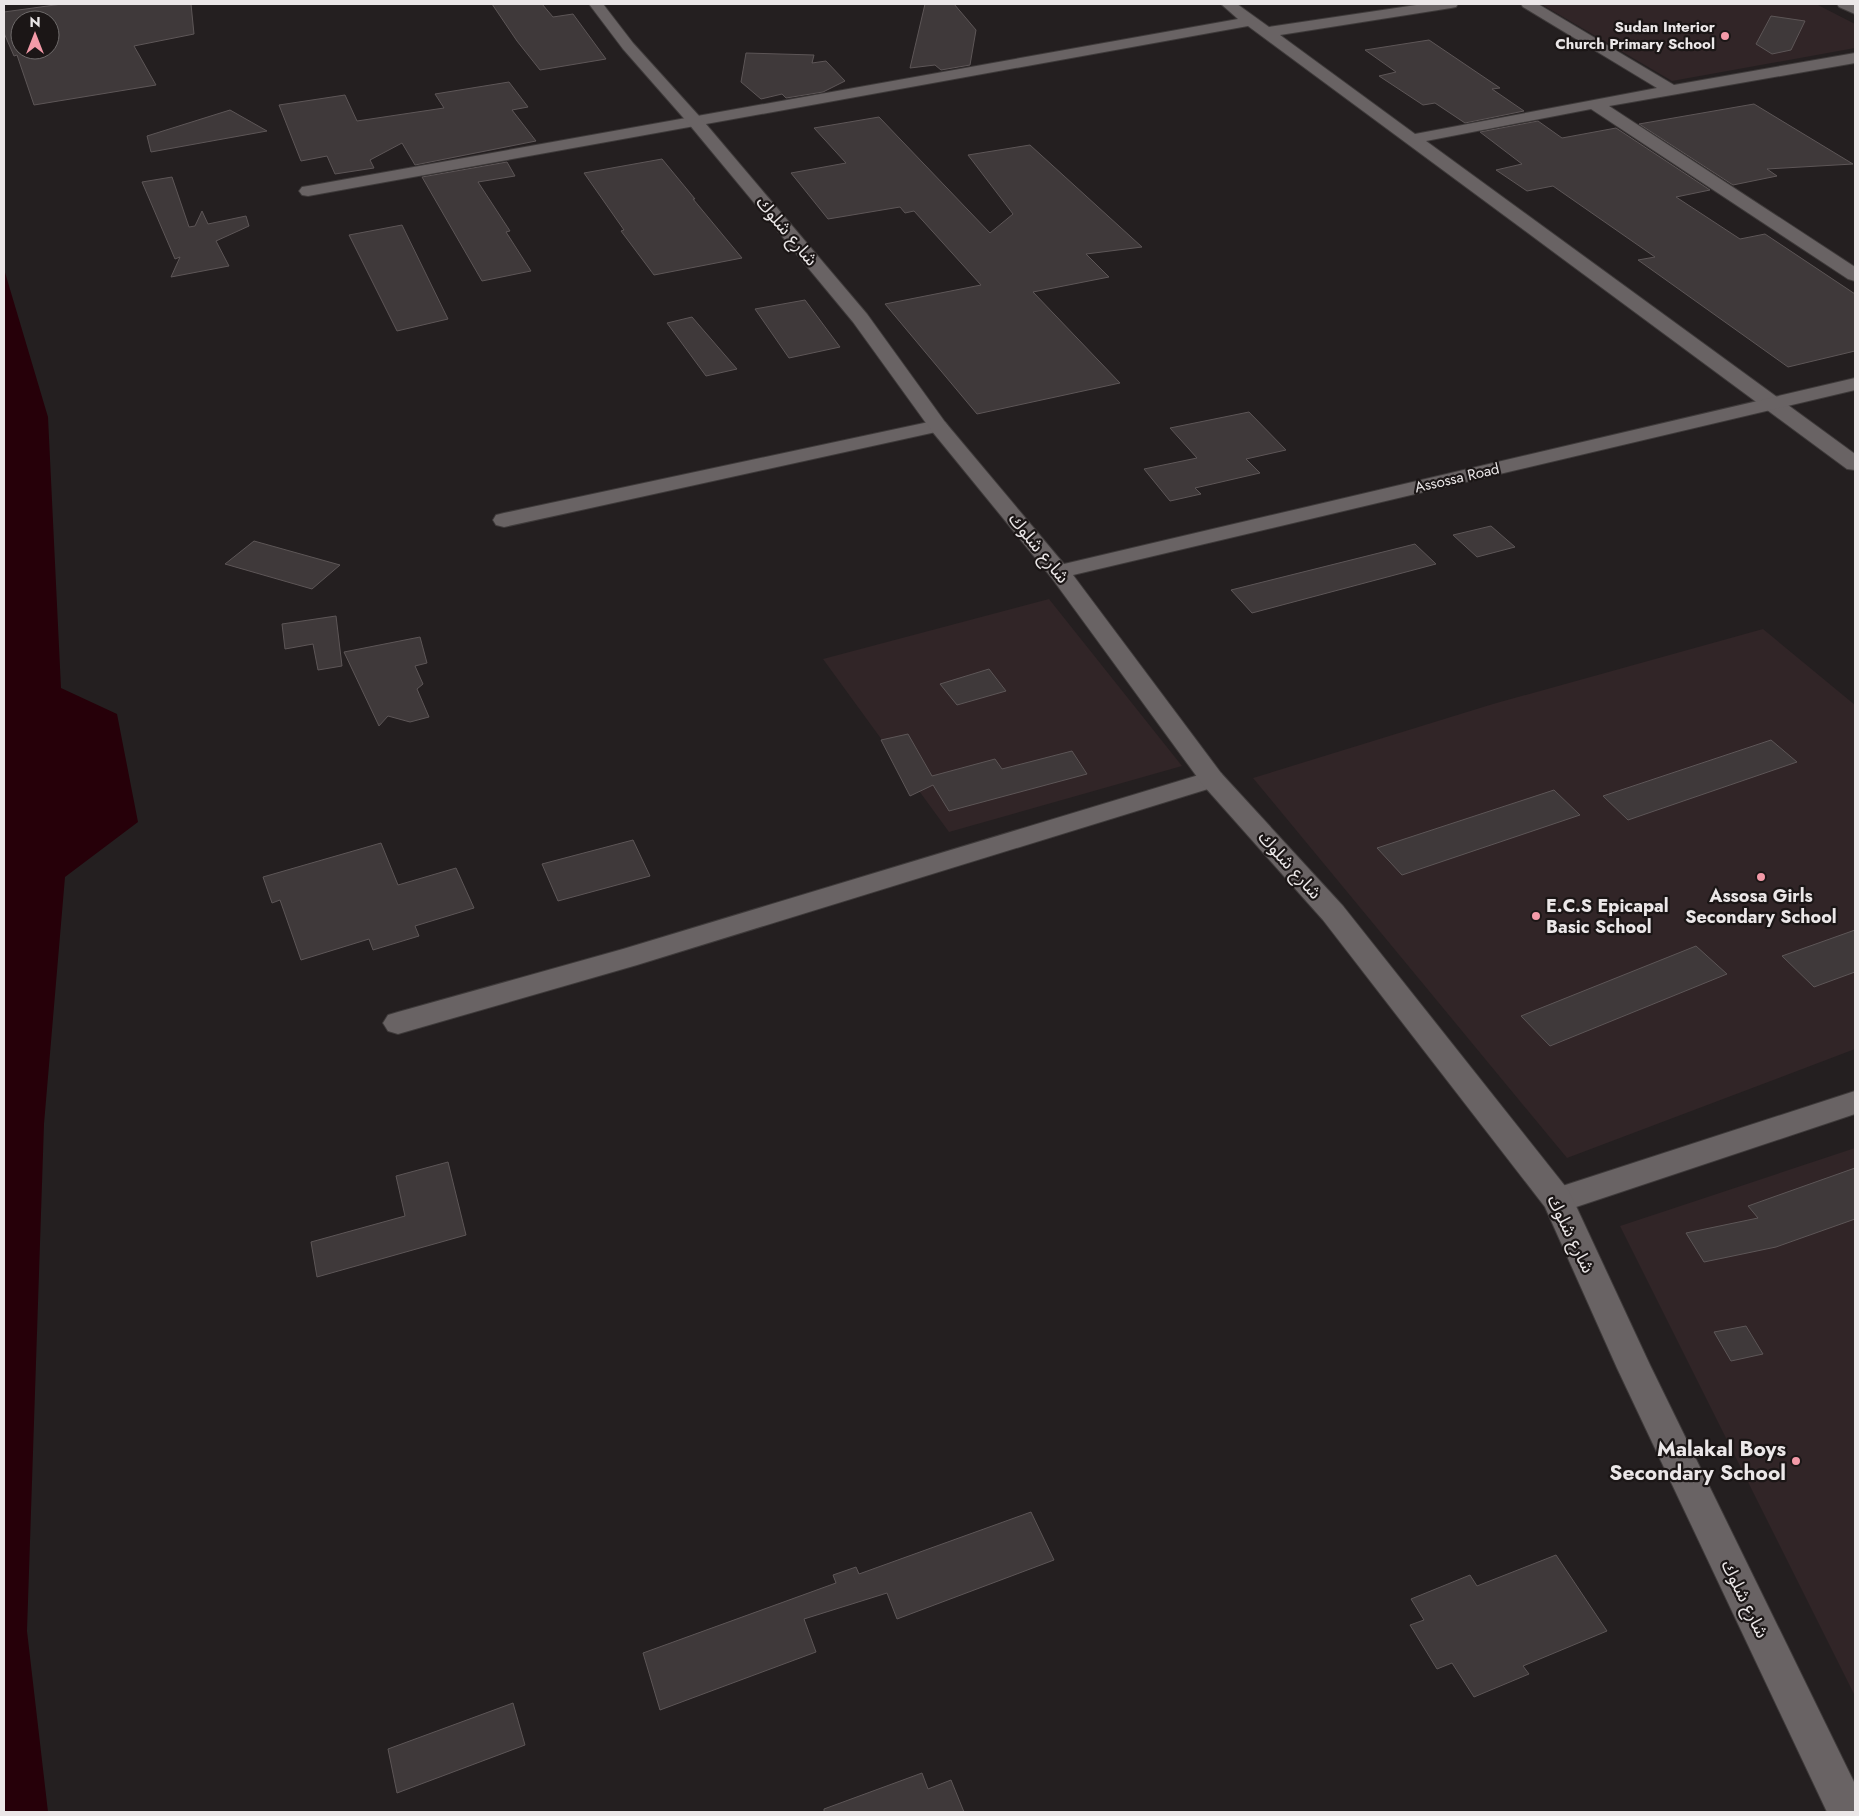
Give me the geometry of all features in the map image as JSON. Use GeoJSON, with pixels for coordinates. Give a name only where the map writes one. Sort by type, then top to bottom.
{"type":"FeatureCollection","features":[{"type":"Feature","properties":{"kind":"street","name":"شارع شلوك"},"geometry":{"type":"LineString","coordinates":[[596,4],[628,46],[694,120],[860,318],[938,426],[1059,572],[1212,779],[1333,913],[1558,1200],[1634,1368],[1848,1812]]}},
{"type":"Feature","properties":{"kind":"street"},"geometry":{"type":"LineString","coordinates":[[1228,4],[1855,464]]}},
{"type":"Feature","properties":{"kind":"street"},"geometry":{"type":"LineString","coordinates":[[1267,32],[1451,4]]}},
{"type":"Feature","properties":{"kind":"street"},"geometry":{"type":"LineString","coordinates":[[1528,4],[1673,91]]}},
{"type":"Feature","properties":{"kind":"street"},"geometry":{"type":"LineString","coordinates":[[1844,4],[1855,10]]}},
{"type":"Feature","properties":{"kind":"street"},"geometry":{"type":"LineString","coordinates":[[308,191],[1251,21]]}},
{"type":"Feature","properties":{"kind":"street"},"geometry":{"type":"LineString","coordinates":[[1413,139],[1594,104],[1855,58]]}},
{"type":"Feature","properties":{"kind":"street"},"geometry":{"type":"LineString","coordinates":[[1594,104],[1855,275]]}},
{"type":"Feature","properties":{"kind":"street","name":"Assossa Road"},"geometry":{"type":"LineString","coordinates":[[1059,572],[1855,384]]}},
{"type":"Feature","properties":{"kind":"street"},"geometry":{"type":"LineString","coordinates":[[504,520],[938,426]]}},
{"type":"Feature","properties":{"kind":"street"},"geometry":{"type":"LineString","coordinates":[[398,1023],[627,958],[1212,779]]}},
{"type":"Feature","properties":{"kind":"street"},"geometry":{"type":"LineString","coordinates":[[1558,1200],[1855,1102]]}},
{"type":"Feature","properties":{"kind":"shaded area","name":"Sudan Interior Church Primary School"},"geometry":{"type":"Polygon","coordinates":[[[1541,4],[1816,4],[1855,24],[1855,48],[1672,81],[1541,4]]]}},
{"type":"Feature","properties":{"kind":"shaded area"},"geometry":{"type":"Polygon","coordinates":[[[4,269],[48,417],[61,688],[117,714],[138,822],[65,877],[44,1124],[27,1631],[48,1812],[4,1812],[4,269]]]}},
{"type":"Feature","properties":{"kind":"shaded area"},"geometry":{"type":"Polygon","coordinates":[[[1049,599],[1182,766],[949,832],[823,659],[1049,599]]]}},
{"type":"Feature","properties":{"kind":"shaded area","name":"E.C.S Epicapal Basic School"},"geometry":{"type":"Polygon","coordinates":[[[1763,629],[1855,705],[1855,1049],[1567,1158],[1253,778],[1493,704],[1763,629]]]}},
{"type":"Feature","properties":{"kind":"shaded area","name":"Malakal Boys Secondary School"},"geometry":{"type":"Polygon","coordinates":[[[1855,1148],[1855,1696],[1620,1226],[1855,1148]]]}},
{"type":"Feature","properties":{"kind":"building"},"geometry":{"type":"Polygon","coordinates":[[[62,4],[191,4],[194,34],[134,46],[156,85],[34,105],[19,60],[60,60],[60,10],[18,10],[62,4]]]}},
{"type":"Feature","properties":{"kind":"building"},"geometry":{"type":"Polygon","coordinates":[[[492,4],[542,4],[553,17],[573,14],[606,59],[540,70],[517,41],[492,4]]]}},
{"type":"Feature","properties":{"kind":"building"},"geometry":{"type":"Polygon","coordinates":[[[925,4],[954,4],[976,30],[970,65],[941,70],[935,65],[910,68],[925,4]]]}},
{"type":"Feature","properties":{"kind":"building"},"geometry":{"type":"Polygon","coordinates":[[[10,11],[10,47],[4,33],[4,12],[10,11]]]}},
{"type":"Feature","properties":{"kind":"building"},"geometry":{"type":"Polygon","coordinates":[[[1771,16],[1805,21],[1791,50],[1772,54],[1756,44],[1771,16]]]}},
{"type":"Feature","properties":{"kind":"building"},"geometry":{"type":"Polygon","coordinates":[[[1429,40],[1500,88],[1492,89],[1524,111],[1465,123],[1435,103],[1423,105],[1379,76],[1396,72],[1365,50],[1429,40]]]}},
{"type":"Feature","properties":{"kind":"building"},"geometry":{"type":"Polygon","coordinates":[[[746,53],[814,55],[812,63],[826,61],[845,81],[823,92],[786,98],[782,94],[761,99],[741,82],[746,53]]]}},
{"type":"Feature","properties":{"kind":"building"},"geometry":{"type":"Polygon","coordinates":[[[509,82],[528,107],[512,110],[536,141],[415,165],[402,143],[370,160],[374,168],[335,174],[327,156],[301,161],[279,105],[345,95],[357,121],[444,108],[435,94],[509,82]]]}},
{"type":"Feature","properties":{"kind":"building"},"geometry":{"type":"Polygon","coordinates":[[[1754,104],[1853,164],[1767,169],[1777,176],[1733,185],[1639,124],[1754,104]]]}},
{"type":"Feature","properties":{"kind":"building"},"geometry":{"type":"Polygon","coordinates":[[[230,110],[267,131],[151,152],[147,136],[230,110]]]}},
{"type":"Feature","properties":{"kind":"building"},"geometry":{"type":"Polygon","coordinates":[[[879,117],[990,233],[1013,214],[968,155],[1030,145],[1142,247],[1086,254],[1109,277],[1033,292],[1120,383],[977,414],[885,304],[981,285],[914,211],[905,213],[900,207],[828,219],[791,173],[846,163],[814,128],[879,117]]]}},
{"type":"Feature","properties":{"kind":"building"},"geometry":{"type":"Polygon","coordinates":[[[1538,121],[1562,138],[1616,128],[1710,190],[1676,197],[1740,239],[1765,234],[1855,294],[1855,351],[1788,367],[1638,260],[1655,257],[1553,186],[1527,191],[1496,170],[1522,164],[1480,132],[1538,121]]]}},
{"type":"Feature","properties":{"kind":"building"},"geometry":{"type":"Polygon","coordinates":[[[662,159],[742,258],[654,275],[621,231],[624,230],[584,173],[662,159]]]}},
{"type":"Feature","properties":{"kind":"building"},"geometry":{"type":"Polygon","coordinates":[[[507,162],[515,176],[478,182],[510,231],[506,232],[531,271],[482,281],[422,177],[507,162]]]}},
{"type":"Feature","properties":{"kind":"building"},"geometry":{"type":"Polygon","coordinates":[[[172,177],[189,227],[195,226],[202,211],[208,224],[246,216],[249,226],[216,241],[229,266],[171,277],[180,257],[175,259],[142,182],[172,177]]]}},
{"type":"Feature","properties":{"kind":"building"},"geometry":{"type":"Polygon","coordinates":[[[402,225],[448,319],[397,331],[349,235],[402,225]]]}},
{"type":"Feature","properties":{"kind":"building"},"geometry":{"type":"Polygon","coordinates":[[[805,300],[840,347],[789,358],[755,309],[805,300]]]}},
{"type":"Feature","properties":{"kind":"building"},"geometry":{"type":"Polygon","coordinates":[[[692,317],[737,369],[706,376],[667,323],[692,317]]]}},
{"type":"Feature","properties":{"kind":"building"},"geometry":{"type":"Polygon","coordinates":[[[1249,412],[1286,450],[1246,459],[1260,473],[1195,488],[1201,494],[1170,501],[1144,469],[1197,458],[1170,428],[1249,412]]]}},
{"type":"Feature","properties":{"kind":"building"},"geometry":{"type":"Polygon","coordinates":[[[1491,526],[1515,547],[1477,557],[1453,535],[1491,526]]]}},
{"type":"Feature","properties":{"kind":"building"},"geometry":{"type":"Polygon","coordinates":[[[254,541],[340,565],[312,589],[225,564],[254,541]]]}},
{"type":"Feature","properties":{"kind":"building"},"geometry":{"type":"Polygon","coordinates":[[[1415,544],[1436,564],[1252,613],[1231,590],[1415,544]]]}},
{"type":"Feature","properties":{"kind":"building"},"geometry":{"type":"Polygon","coordinates":[[[336,616],[342,666],[318,670],[313,644],[285,649],[282,624],[336,616]]]}},
{"type":"Feature","properties":{"kind":"building"},"geometry":{"type":"Polygon","coordinates":[[[420,637],[427,663],[415,666],[423,684],[417,689],[429,717],[410,722],[388,716],[379,726],[344,652],[420,637]]]}},
{"type":"Feature","properties":{"kind":"building"},"geometry":{"type":"Polygon","coordinates":[[[989,669],[1006,691],[957,705],[940,684],[989,669]]]}},
{"type":"Feature","properties":{"kind":"building"},"geometry":{"type":"Polygon","coordinates":[[[908,734],[932,776],[995,759],[1002,769],[1072,751],[1087,774],[949,811],[933,785],[910,796],[881,740],[908,734]]]}},
{"type":"Feature","properties":{"kind":"building"},"geometry":{"type":"Polygon","coordinates":[[[1771,740],[1797,762],[1628,820],[1603,796],[1771,740]]]}},
{"type":"Feature","properties":{"kind":"building"},"geometry":{"type":"Polygon","coordinates":[[[1554,790],[1580,815],[1402,875],[1377,848],[1554,790]]]}},
{"type":"Feature","properties":{"kind":"building"},"geometry":{"type":"Polygon","coordinates":[[[633,840],[650,876],[558,901],[542,864],[633,840]]]}},
{"type":"Feature","properties":{"kind":"building"},"geometry":{"type":"Polygon","coordinates":[[[381,843],[398,885],[456,868],[474,908],[415,926],[419,936],[373,950],[369,939],[301,960],[280,900],[272,903],[263,877],[381,843]]]}},
{"type":"Feature","properties":{"kind":"building"},"geometry":{"type":"Polygon","coordinates":[[[1855,930],[1855,972],[1814,987],[1782,956],[1855,930]]]}},
{"type":"Feature","properties":{"kind":"building"},"geometry":{"type":"Polygon","coordinates":[[[1696,946],[1727,974],[1550,1046],[1521,1016],[1696,946]]]}},
{"type":"Feature","properties":{"kind":"building"},"geometry":{"type":"Polygon","coordinates":[[[448,1162],[466,1235],[317,1277],[311,1242],[405,1216],[396,1176],[448,1162]]]}},
{"type":"Feature","properties":{"kind":"building"},"geometry":{"type":"Polygon","coordinates":[[[1855,1168],[1855,1219],[1776,1247],[1704,1262],[1686,1233],[1758,1218],[1748,1206],[1855,1168]]]}},
{"type":"Feature","properties":{"kind":"building"},"geometry":{"type":"Polygon","coordinates":[[[1746,1326],[1763,1354],[1731,1361],[1714,1332],[1746,1326]]]}},
{"type":"Feature","properties":{"kind":"building"},"geometry":{"type":"Polygon","coordinates":[[[1031,1512],[1054,1560],[897,1619],[887,1593],[804,1619],[816,1652],[660,1710],[643,1653],[836,1583],[833,1575],[856,1567],[859,1574],[1031,1512]]]}},
{"type":"Feature","properties":{"kind":"building"},"geometry":{"type":"Polygon","coordinates":[[[1556,1555],[1607,1631],[1523,1666],[1529,1674],[1474,1697],[1452,1663],[1437,1669],[1410,1625],[1424,1620],[1411,1599],[1470,1575],[1477,1586],[1556,1555]]]}},
{"type":"Feature","properties":{"kind":"building"},"geometry":{"type":"Polygon","coordinates":[[[513,1703],[525,1745],[397,1793],[388,1749],[513,1703]]]}},
{"type":"Feature","properties":{"kind":"building"},"geometry":{"type":"Polygon","coordinates":[[[922,1773],[928,1789],[951,1780],[964,1812],[824,1812],[824,1809],[922,1773]]]}},
{"type":"Feature","properties":{"kind":"place","name":"Sudan Interior Church Primary School"},"geometry":{"type":"Point","coordinates":[1725,36]}},
{"type":"Feature","properties":{"kind":"place","name":"Assosa Girls Secondary School"},"geometry":{"type":"Point","coordinates":[1761,877]}},
{"type":"Feature","properties":{"kind":"place","name":"E.C.S Epicapal Basic School"},"geometry":{"type":"Point","coordinates":[1536,916]}},
{"type":"Feature","properties":{"kind":"place","name":"Malakal Boys Secondary School"},"geometry":{"type":"Point","coordinates":[1796,1461]}}]}
